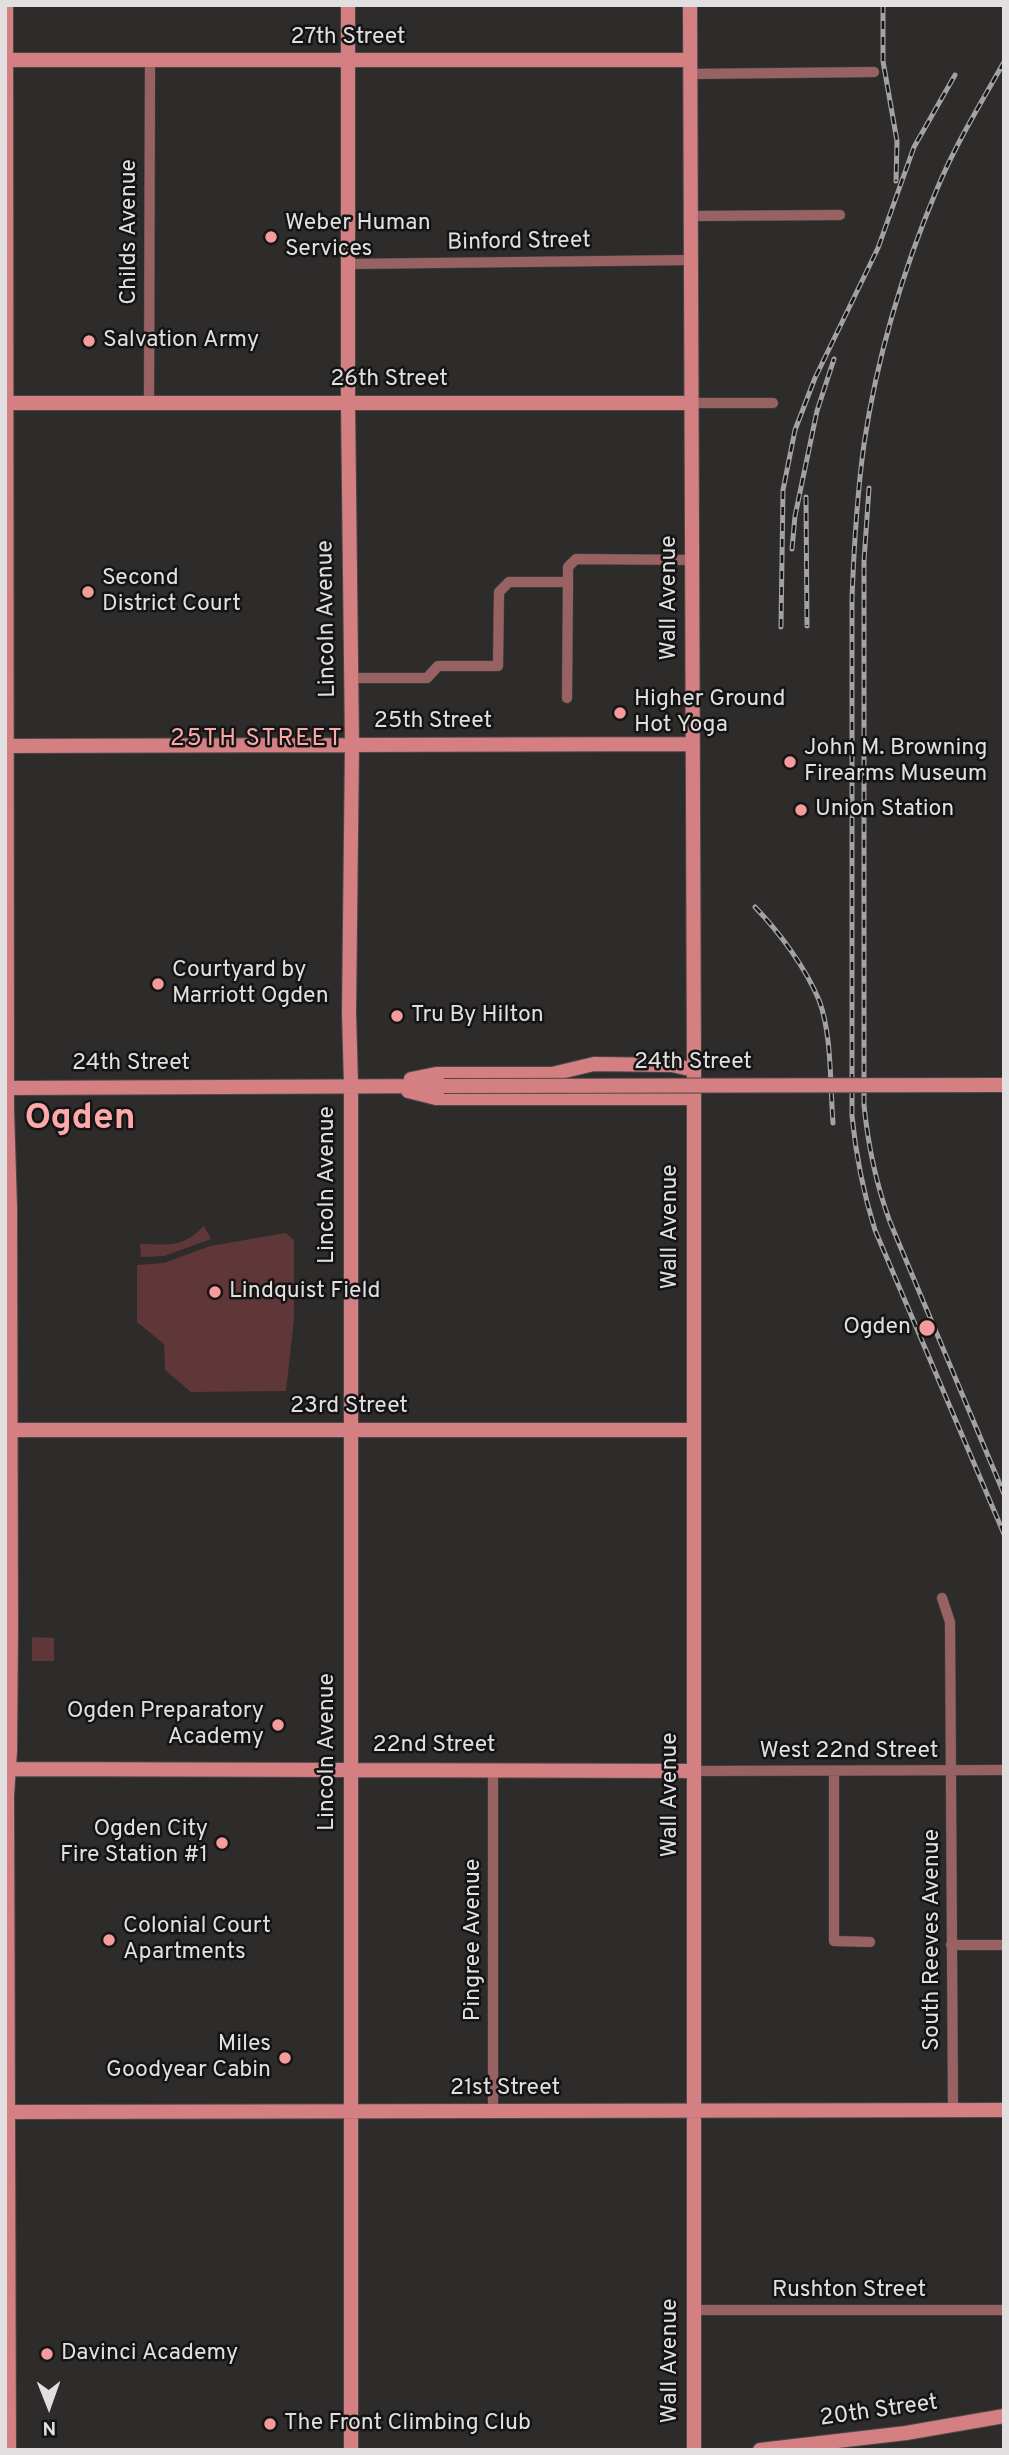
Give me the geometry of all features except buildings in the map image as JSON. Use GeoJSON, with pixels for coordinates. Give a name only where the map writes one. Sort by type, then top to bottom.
{"type":"FeatureCollection","features":[{"type":"Feature","properties":{"kind":"street"},"geometry":{"type":"LineString","coordinates":[[6,5],[6,1088],[10,1207],[7,1769],[9,2450]]}},
{"type":"Feature","properties":{"kind":"street","name":"Lincoln Avenue"},"geometry":{"type":"LineString","coordinates":[[348,5],[348,403],[352,745],[349,1006],[351,2450]]}},
{"type":"Feature","properties":{"kind":"street","name":"Wall Avenue"},"geometry":{"type":"LineString","coordinates":[[690,5],[694,1070],[694,2450]]}},
{"type":"Feature","properties":{"kind":"street","name":"27th Street"},"geometry":{"type":"LineString","coordinates":[[6,60],[348,60],[690,67]]}},
{"type":"Feature","properties":{"kind":"street","name":"Childs Avenue"},"geometry":{"type":"LineString","coordinates":[[149,403],[150,60]]}},
{"type":"Feature","properties":{"kind":"street"},"geometry":{"type":"LineString","coordinates":[[690,67],[874,72]]}},
{"type":"Feature","properties":{"kind":"street"},"geometry":{"type":"LineString","coordinates":[[691,216],[840,215]]}},
{"type":"Feature","properties":{"kind":"street","name":"Binford Street"},"geometry":{"type":"LineString","coordinates":[[348,264],[691,260]]}},
{"type":"Feature","properties":{"kind":"street","name":"26th Street"},"geometry":{"type":"LineString","coordinates":[[7,403],[773,403]]}},
{"type":"Feature","properties":{"kind":"street"},"geometry":{"type":"LineString","coordinates":[[568,698],[568,568],[576,559],[693,560]]}},
{"type":"Feature","properties":{"kind":"street"},"geometry":{"type":"LineString","coordinates":[[351,678],[427,678],[438,666],[498,666],[499,592],[503,586],[509,582],[568,582]]}},
{"type":"Feature","properties":{"kind":"street","name":"25th Street"},"geometry":{"type":"LineString","coordinates":[[7,746],[693,744]]}},
{"type":"Feature","properties":{"kind":"street","name":"24th Street"},"geometry":{"type":"LineString","coordinates":[[382,1085],[436,1074],[552,1074],[594,1064],[672,1065],[694,1070]]}},
{"type":"Feature","properties":{"kind":"street","name":"24th Street"},"geometry":{"type":"LineString","coordinates":[[382,1085],[436,1098],[694,1098]]}},
{"type":"Feature","properties":{"kind":"street","name":"24th Street"},"geometry":{"type":"LineString","coordinates":[[6,1088],[1004,1085]]}},
{"type":"Feature","properties":{"kind":"street","name":"23rd Street"},"geometry":{"type":"LineString","coordinates":[[8,1430],[694,1430]]}},
{"type":"Feature","properties":{"kind":"street","name":"South Reeves Avenue"},"geometry":{"type":"LineString","coordinates":[[942,1598],[950,1622],[953,2109]]}},
{"type":"Feature","properties":{"kind":"street","name":"22nd Street"},"geometry":{"type":"LineString","coordinates":[[7,1769],[694,1771]]}},
{"type":"Feature","properties":{"kind":"street","name":"Pingree Avenue"},"geometry":{"type":"LineString","coordinates":[[493,1769],[494,2111]]}},
{"type":"Feature","properties":{"kind":"street","name":"West 22nd Street"},"geometry":{"type":"LineString","coordinates":[[694,1771],[1004,1770]]}},
{"type":"Feature","properties":{"kind":"street"},"geometry":{"type":"LineString","coordinates":[[834,1772],[834,1941],[870,1942]]}},
{"type":"Feature","properties":{"kind":"street"},"geometry":{"type":"LineString","coordinates":[[951,1945],[1004,1945]]}},
{"type":"Feature","properties":{"kind":"street","name":"21st Street"},"geometry":{"type":"LineString","coordinates":[[7,2112],[1004,2110]]}},
{"type":"Feature","properties":{"kind":"street","name":"Rushton Street"},"geometry":{"type":"LineString","coordinates":[[694,2310],[1004,2310]]}},
{"type":"Feature","properties":{"kind":"street","name":"20th Street"},"geometry":{"type":"LineString","coordinates":[[760,2450],[893,2435],[1004,2416]]}},
{"type":"Feature","properties":{"kind":"shaded area"},"geometry":{"type":"Polygon","coordinates":[[[204,1226],[211,1239],[164,1256],[141,1257],[140,1244],[175,1244],[188,1239],[204,1226]]]}},
{"type":"Feature","properties":{"kind":"shaded area","name":"Lindquist Field"},"geometry":{"type":"Polygon","coordinates":[[[286,1233],[294,1240],[294,1319],[286,1391],[191,1392],[165,1370],[164,1344],[137,1322],[137,1265],[164,1263],[210,1246],[286,1233]]]}},
{"type":"Feature","properties":{"kind":"shaded area"},"geometry":{"type":"Polygon","coordinates":[[[32,1637],[54,1638],[54,1661],[32,1661],[32,1637]]]}},
{"type":"Feature","properties":{"kind":"railway"},"geometry":{"type":"LineString","coordinates":[[883,5],[883,61],[897,141],[896,181]]}},
{"type":"Feature","properties":{"kind":"railway"},"geometry":{"type":"LineString","coordinates":[[1004,62],[944,173],[913,251],[893,314],[876,379],[864,444],[852,598],[852,1116],[858,1160],[875,1230],[1004,1534]]}},
{"type":"Feature","properties":{"kind":"railway"},"geometry":{"type":"LineString","coordinates":[[781,627],[783,490],[795,430],[815,378],[878,248],[914,147],[955,75]]}},
{"type":"Feature","properties":{"kind":"railway"},"geometry":{"type":"LineString","coordinates":[[792,549],[795,516],[817,411],[834,359]]}},
{"type":"Feature","properties":{"kind":"railway"},"geometry":{"type":"LineString","coordinates":[[869,488],[864,561],[864,1105],[870,1150],[890,1222],[1004,1494]]}},
{"type":"Feature","properties":{"kind":"railway"},"geometry":{"type":"LineString","coordinates":[[806,497],[807,626]]}},
{"type":"Feature","properties":{"kind":"railway"},"geometry":{"type":"LineString","coordinates":[[755,907],[791,951],[819,1000],[828,1044],[833,1123]]}},
{"type":"Feature","properties":{"kind":"place","name":"Weber Human Services"},"geometry":{"type":"Point","coordinates":[271,237]}},
{"type":"Feature","properties":{"kind":"place","name":"Salvation Army"},"geometry":{"type":"Point","coordinates":[89,341]}},
{"type":"Feature","properties":{"kind":"place","name":"Second District Court"},"geometry":{"type":"Point","coordinates":[88,592]}},
{"type":"Feature","properties":{"kind":"place","name":"Higher Ground Hot Yoga"},"geometry":{"type":"Point","coordinates":[620,713]}},
{"type":"Feature","properties":{"kind":"place","name":"John M. Browning Firearms Museum"},"geometry":{"type":"Point","coordinates":[790,762]}},
{"type":"Feature","properties":{"kind":"place","name":"Union Station"},"geometry":{"type":"Point","coordinates":[801,810]}},
{"type":"Feature","properties":{"kind":"place","name":"Courtyard by Marriott Ogden"},"geometry":{"type":"Point","coordinates":[158,984]}},
{"type":"Feature","properties":{"kind":"place","name":"Tru By Hilton"},"geometry":{"type":"Point","coordinates":[397,1016]}},
{"type":"Feature","properties":{"kind":"place","name":"Lindquist Field"},"geometry":{"type":"Point","coordinates":[215,1292]}},
{"type":"Feature","properties":{"kind":"place","name":"Ogden"},"geometry":{"type":"Point","coordinates":[927,1328]}},
{"type":"Feature","properties":{"kind":"place","name":"Ogden Preparatory Academy"},"geometry":{"type":"Point","coordinates":[278,1725]}},
{"type":"Feature","properties":{"kind":"place","name":"Ogden City Fire Station #1"},"geometry":{"type":"Point","coordinates":[222,1843]}},
{"type":"Feature","properties":{"kind":"place","name":"Colonial Court Apartments"},"geometry":{"type":"Point","coordinates":[109,1940]}},
{"type":"Feature","properties":{"kind":"place","name":"Miles Goodyear Cabin"},"geometry":{"type":"Point","coordinates":[285,2058]}},
{"type":"Feature","properties":{"kind":"place","name":"Davinci Academy"},"geometry":{"type":"Point","coordinates":[47,2354]}},
{"type":"Feature","properties":{"kind":"place","name":"The Front Climbing Club"},"geometry":{"type":"Point","coordinates":[270,2424]}},
{"type":"Feature","properties":{"kind":"district","name":"25TH STREET"},"geometry":{"type":"Point","coordinates":[257,740]}},
{"type":"Feature","properties":{"kind":"district","name":"Ogden"},"geometry":{"type":"Point","coordinates":[80,1121]}}]}
